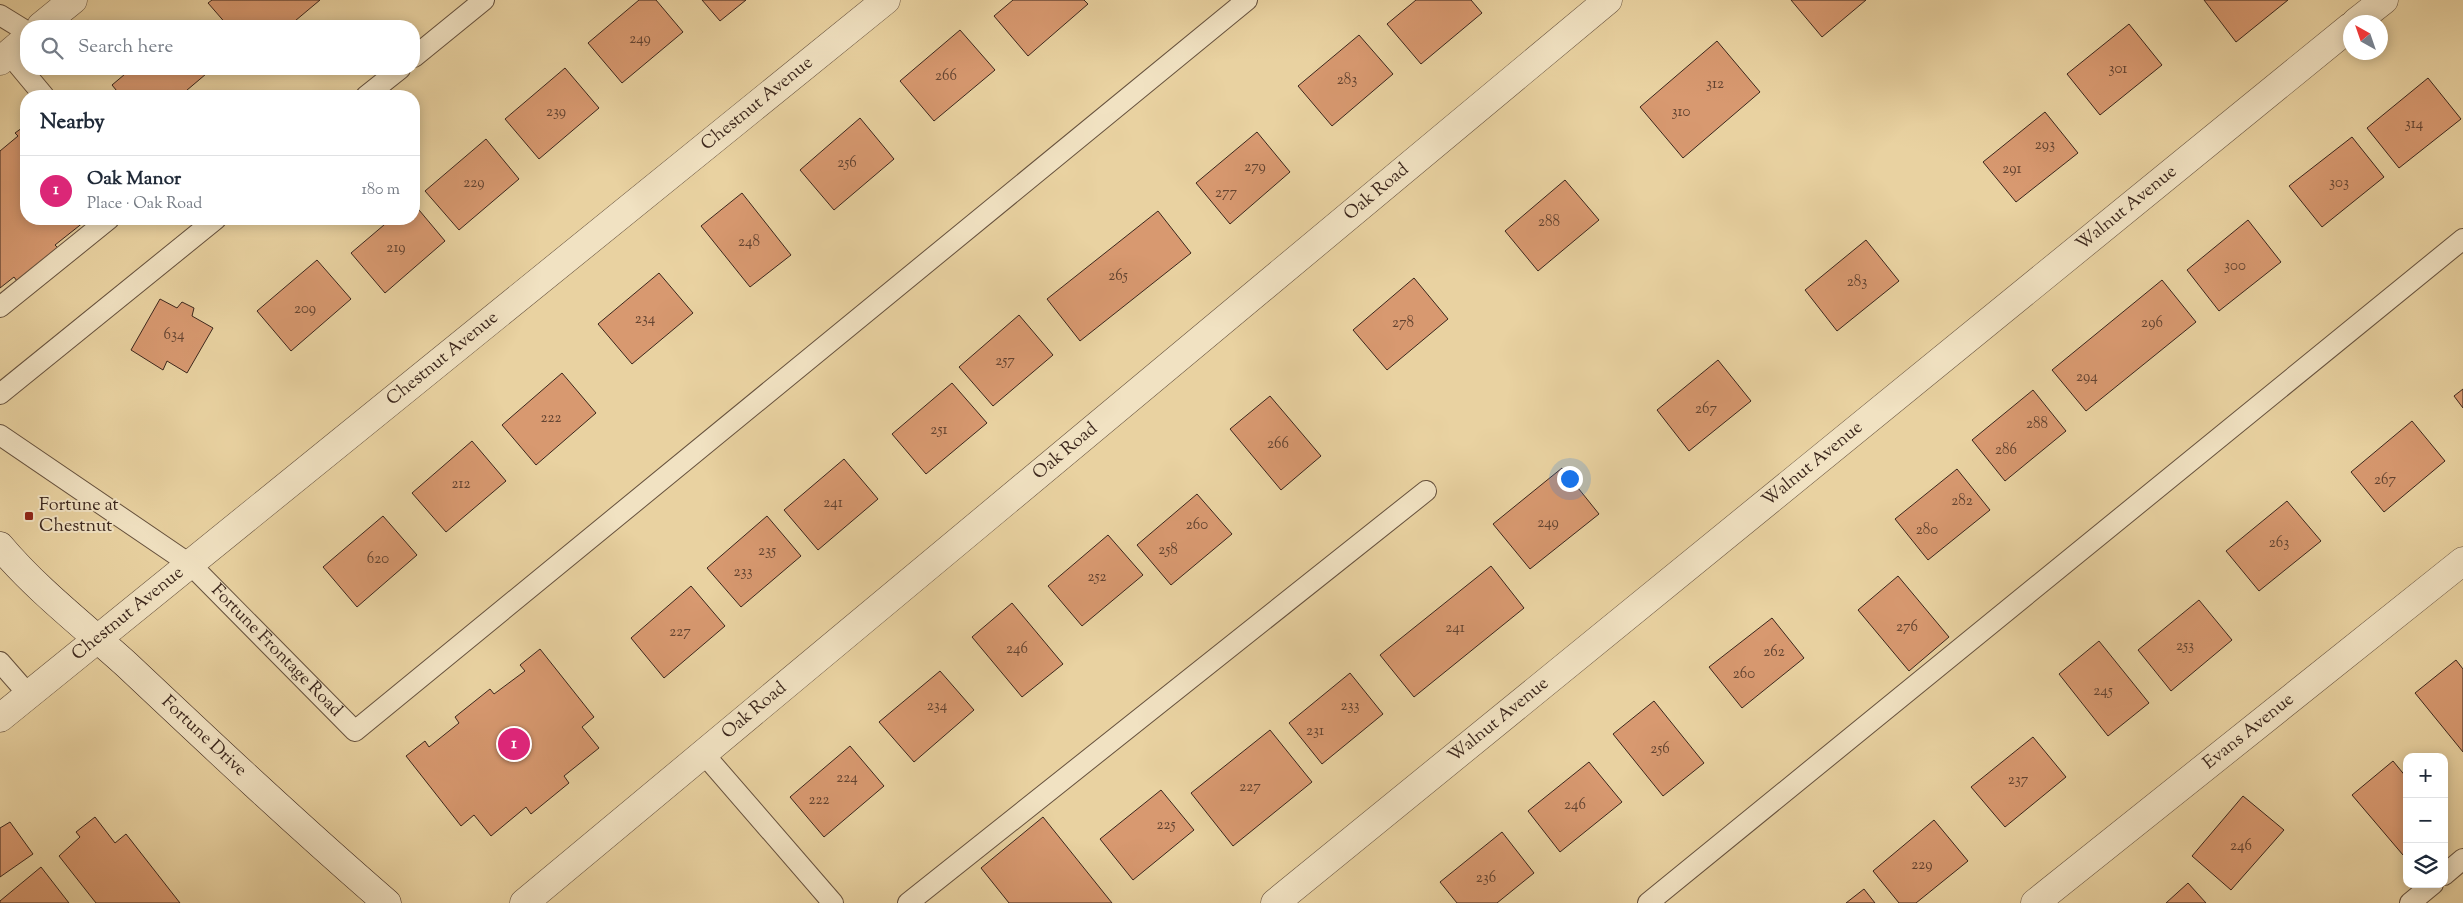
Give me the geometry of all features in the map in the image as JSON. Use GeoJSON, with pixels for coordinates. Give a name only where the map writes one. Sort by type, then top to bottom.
{"type":"FeatureCollection","features":[{"type":"Feature","properties":{"kind":"street"},"geometry":{"type":"LineString","coordinates":[[48,20],[73,0]]}},
{"type":"Feature","properties":{"kind":"street","name":"Chestnut Avenue"},"geometry":{"type":"LineString","coordinates":[[0,718],[886,0]]}},
{"type":"Feature","properties":{"kind":"street","name":"Oak Road"},"geometry":{"type":"LineString","coordinates":[[524,903],[1608,0]]}},
{"type":"Feature","properties":{"kind":"street"},"geometry":{"type":"LineString","coordinates":[[2365,15],[2384,0]]}},
{"type":"Feature","properties":{"kind":"street","name":"Walnut Avenue"},"geometry":{"type":"LineString","coordinates":[[1275,903],[2343,33]]}},
{"type":"Feature","properties":{"kind":"street","name":"Fortune Drive"},"geometry":{"type":"LineString","coordinates":[[0,546],[10,564],[98,638],[302,828],[387,903]]}},
{"type":"Feature","properties":{"kind":"street","name":"Evans Avenue"},"geometry":{"type":"LineString","coordinates":[[2035,903],[2463,561]]}},
{"type":"Feature","properties":{"kind":"lane"},"geometry":{"type":"LineString","coordinates":[[420,52],[484,0]]}},
{"type":"Feature","properties":{"kind":"lane","name":"Fortune Frontage Road"},"geometry":{"type":"LineString","coordinates":[[0,435],[191,565],[355,731],[1247,0]]}},
{"type":"Feature","properties":{"kind":"lane"},"geometry":{"type":"LineString","coordinates":[[0,14],[20,27]]}},
{"type":"Feature","properties":{"kind":"lane"},"geometry":{"type":"LineString","coordinates":[[12,51],[20,62]]}},
{"type":"Feature","properties":{"kind":"lane"},"geometry":{"type":"LineString","coordinates":[[29,75],[40,90]]}},
{"type":"Feature","properties":{"kind":"lane"},"geometry":{"type":"LineString","coordinates":[[374,90],[392,75]]}},
{"type":"Feature","properties":{"kind":"lane"},"geometry":{"type":"LineString","coordinates":[[0,307],[102,225]]}},
{"type":"Feature","properties":{"kind":"lane"},"geometry":{"type":"LineString","coordinates":[[0,394],[209,225]]}},
{"type":"Feature","properties":{"kind":"lane"},"geometry":{"type":"LineString","coordinates":[[1648,903],[2463,239]]}},
{"type":"Feature","properties":{"kind":"lane"},"geometry":{"type":"LineString","coordinates":[[908,903],[1426,491]]}},
{"type":"Feature","properties":{"kind":"lane"},"geometry":{"type":"LineString","coordinates":[[0,662],[28,694]]}},
{"type":"Feature","properties":{"kind":"lane"},"geometry":{"type":"LineString","coordinates":[[703,752],[833,903]]}},
{"type":"Feature","properties":{"kind":"lane"},"geometry":{"type":"LineString","coordinates":[[2448,872],[2463,859]]}},
{"type":"Feature","properties":{"kind":"lane"},"geometry":{"type":"LineString","coordinates":[[2410,903],[2428,888]]}},
{"type":"Feature","properties":{"kind":"building"},"geometry":{"type":"Polygon","coordinates":[[[212,0],[320,0],[296,20],[223,20],[208,3],[212,0]]]}},
{"type":"Feature","properties":{"kind":"building"},"geometry":{"type":"Polygon","coordinates":[[[639,0],[656,0],[683,32],[622,83],[588,43],[639,0]]]}},
{"type":"Feature","properties":{"kind":"building"},"geometry":{"type":"Polygon","coordinates":[[[702,0],[746,0],[720,21],[702,0]]]}},
{"type":"Feature","properties":{"kind":"building"},"geometry":{"type":"Polygon","coordinates":[[[1013,0],[1084,0],[1088,4],[1028,56],[994,16],[1013,0]]]}},
{"type":"Feature","properties":{"kind":"building"},"geometry":{"type":"Polygon","coordinates":[[[1416,0],[1471,0],[1482,13],[1421,64],[1387,24],[1416,0]]]}},
{"type":"Feature","properties":{"kind":"building"},"geometry":{"type":"Polygon","coordinates":[[[1791,0],[1866,0],[1822,37],[1791,0]]]}},
{"type":"Feature","properties":{"kind":"building"},"geometry":{"type":"Polygon","coordinates":[[[2204,0],[2288,0],[2236,42],[2204,0]]]}},
{"type":"Feature","properties":{"kind":"building"},"geometry":{"type":"Polygon","coordinates":[[[2129,24],[2162,65],[2100,115],[2067,74],[2129,24]]]}},
{"type":"Feature","properties":{"kind":"building"},"geometry":{"type":"Polygon","coordinates":[[[960,30],[995,70],[934,121],[900,81],[960,30]]]}},
{"type":"Feature","properties":{"kind":"building"},"geometry":{"type":"Polygon","coordinates":[[[1359,35],[1393,74],[1332,126],[1298,86],[1359,35]]]}},
{"type":"Feature","properties":{"kind":"building"},"geometry":{"type":"Polygon","coordinates":[[[1717,41],[1760,92],[1683,158],[1640,107],[1717,41]]]}},
{"type":"Feature","properties":{"kind":"building"},"geometry":{"type":"Polygon","coordinates":[[[565,68],[599,108],[539,159],[505,119],[565,68]]]}},
{"type":"Feature","properties":{"kind":"building"},"geometry":{"type":"Polygon","coordinates":[[[124,75],[205,75],[187,90],[116,90],[112,85],[124,75]]]}},
{"type":"Feature","properties":{"kind":"building"},"geometry":{"type":"Polygon","coordinates":[[[2428,78],[2461,119],[2399,168],[2367,128],[2428,78]]]}},
{"type":"Feature","properties":{"kind":"building"},"geometry":{"type":"Polygon","coordinates":[[[2045,112],[2078,153],[2016,202],[1983,162],[2045,112]]]}},
{"type":"Feature","properties":{"kind":"building"},"geometry":{"type":"Polygon","coordinates":[[[860,118],[894,159],[834,210],[800,170],[860,118]]]}},
{"type":"Feature","properties":{"kind":"building"},"geometry":{"type":"Polygon","coordinates":[[[20,129],[20,225],[80,225],[55,245],[58,248],[17,281],[14,277],[0,288],[0,151],[18,136],[15,133],[20,129]]]}},
{"type":"Feature","properties":{"kind":"building"},"geometry":{"type":"Polygon","coordinates":[[[1257,132],[1290,172],[1230,224],[1196,183],[1257,132]]]}},
{"type":"Feature","properties":{"kind":"building"},"geometry":{"type":"Polygon","coordinates":[[[2352,137],[2384,177],[2322,227],[2289,186],[2352,137]]]}},
{"type":"Feature","properties":{"kind":"building"},"geometry":{"type":"Polygon","coordinates":[[[486,139],[519,179],[459,230],[425,191],[486,139]]]}},
{"type":"Feature","properties":{"kind":"building"},"geometry":{"type":"Polygon","coordinates":[[[1565,180],[1599,220],[1538,271],[1505,231],[1565,180]]]}},
{"type":"Feature","properties":{"kind":"building"},"geometry":{"type":"Polygon","coordinates":[[[742,193],[791,255],[750,287],[701,226],[742,193]]]}},
{"type":"Feature","properties":{"kind":"building"},"geometry":{"type":"Polygon","coordinates":[[[420,211],[445,241],[385,293],[351,253],[384,225],[420,225],[420,211]]]}},
{"type":"Feature","properties":{"kind":"building"},"geometry":{"type":"Polygon","coordinates":[[[1158,211],[1191,253],[1080,341],[1047,299],[1158,211]]]}},
{"type":"Feature","properties":{"kind":"building"},"geometry":{"type":"Polygon","coordinates":[[[2248,220],[2281,262],[2219,311],[2187,270],[2248,220]]]}},
{"type":"Feature","properties":{"kind":"building"},"geometry":{"type":"Polygon","coordinates":[[[1866,240],[1899,281],[1837,331],[1805,290],[1866,240]]]}},
{"type":"Feature","properties":{"kind":"building"},"geometry":{"type":"Polygon","coordinates":[[[317,260],[351,299],[291,351],[257,311],[317,260]]]}},
{"type":"Feature","properties":{"kind":"building"},"geometry":{"type":"Polygon","coordinates":[[[659,273],[693,313],[632,364],[598,324],[659,273]]]}},
{"type":"Feature","properties":{"kind":"building"},"geometry":{"type":"Polygon","coordinates":[[[1414,278],[1448,319],[1387,370],[1353,330],[1414,278]]]}},
{"type":"Feature","properties":{"kind":"building"},"geometry":{"type":"Polygon","coordinates":[[[2162,280],[2196,322],[2086,411],[2052,370],[2162,280]]]}},
{"type":"Feature","properties":{"kind":"building"},"geometry":{"type":"Polygon","coordinates":[[[160,299],[177,308],[182,302],[194,308],[192,316],[213,328],[187,373],[167,361],[163,370],[131,350],[160,299]]]}},
{"type":"Feature","properties":{"kind":"building"},"geometry":{"type":"Polygon","coordinates":[[[1019,315],[1053,355],[993,406],[959,367],[1019,315]]]}},
{"type":"Feature","properties":{"kind":"building"},"geometry":{"type":"Polygon","coordinates":[[[1718,360],[1751,401],[1689,451],[1657,410],[1718,360]]]}},
{"type":"Feature","properties":{"kind":"building"},"geometry":{"type":"Polygon","coordinates":[[[562,373],[596,413],[536,465],[502,425],[562,373]]]}},
{"type":"Feature","properties":{"kind":"building"},"geometry":{"type":"Polygon","coordinates":[[[952,383],[987,423],[926,474],[892,434],[952,383]]]}},
{"type":"Feature","properties":{"kind":"building"},"geometry":{"type":"Polygon","coordinates":[[[2463,389],[2463,408],[2454,396],[2463,389]]]}},
{"type":"Feature","properties":{"kind":"building"},"geometry":{"type":"Polygon","coordinates":[[[2033,390],[2066,431],[2005,481],[1972,440],[2033,390]]]}},
{"type":"Feature","properties":{"kind":"building"},"geometry":{"type":"Polygon","coordinates":[[[1270,396],[1321,456],[1281,490],[1230,429],[1270,396]]]}},
{"type":"Feature","properties":{"kind":"building"},"geometry":{"type":"Polygon","coordinates":[[[2412,421],[2445,461],[2384,512],[2351,472],[2412,421]]]}},
{"type":"Feature","properties":{"kind":"building"},"geometry":{"type":"Polygon","coordinates":[[[472,441],[506,481],[446,532],[412,493],[472,441]]]}},
{"type":"Feature","properties":{"kind":"building"},"geometry":{"type":"Polygon","coordinates":[[[844,459],[878,499],[818,550],[784,510],[844,459]]]}},
{"type":"Feature","properties":{"kind":"building"},"geometry":{"type":"Polygon","coordinates":[[[1562,468],[1599,514],[1530,569],[1493,524],[1562,468]]]}},
{"type":"Feature","properties":{"kind":"building"},"geometry":{"type":"Polygon","coordinates":[[[1957,469],[1990,510],[1928,560],[1895,519],[1957,469]]]}},
{"type":"Feature","properties":{"kind":"building"},"geometry":{"type":"Polygon","coordinates":[[[1197,494],[1232,534],[1171,585],[1137,545],[1197,494]]]}},
{"type":"Feature","properties":{"kind":"building"},"geometry":{"type":"Polygon","coordinates":[[[2287,501],[2321,541],[2259,591],[2226,551],[2287,501]]]}},
{"type":"Feature","properties":{"kind":"building"},"geometry":{"type":"Polygon","coordinates":[[[383,516],[417,555],[357,607],[323,567],[383,516]]]}},
{"type":"Feature","properties":{"kind":"building"},"geometry":{"type":"Polygon","coordinates":[[[767,516],[801,556],[741,607],[707,568],[767,516]]]}},
{"type":"Feature","properties":{"kind":"building"},"geometry":{"type":"Polygon","coordinates":[[[1108,535],[1143,575],[1082,626],[1048,586],[1108,535]]]}},
{"type":"Feature","properties":{"kind":"building"},"geometry":{"type":"Polygon","coordinates":[[[1491,566],[1524,608],[1414,697],[1380,655],[1491,566]]]}},
{"type":"Feature","properties":{"kind":"building"},"geometry":{"type":"Polygon","coordinates":[[[1898,576],[1949,637],[1909,671],[1858,610],[1898,576]]]}},
{"type":"Feature","properties":{"kind":"building"},"geometry":{"type":"Polygon","coordinates":[[[691,586],[725,626],[664,678],[631,638],[691,586]]]}},
{"type":"Feature","properties":{"kind":"building"},"geometry":{"type":"Polygon","coordinates":[[[2199,600],[2232,640],[2171,691],[2138,650],[2199,600]]]}},
{"type":"Feature","properties":{"kind":"building"},"geometry":{"type":"Polygon","coordinates":[[[1012,603],[1063,664],[1022,697],[972,637],[1012,603]]]}},
{"type":"Feature","properties":{"kind":"building"},"geometry":{"type":"Polygon","coordinates":[[[1772,618],[1804,658],[1742,708],[1709,667],[1772,618]]]}},
{"type":"Feature","properties":{"kind":"building"},"geometry":{"type":"Polygon","coordinates":[[[2099,641],[2149,703],[2108,736],[2059,674],[2099,641]]]}},
{"type":"Feature","properties":{"kind":"building"},"geometry":{"type":"Polygon","coordinates":[[[540,649],[594,717],[582,727],[599,748],[564,776],[569,783],[531,814],[526,807],[491,836],[474,815],[461,826],[406,756],[425,741],[429,747],[459,723],[455,717],[490,689],[494,694],[525,671],[520,665],[540,649]]]}},
{"type":"Feature","properties":{"kind":"building"},"geometry":{"type":"Polygon","coordinates":[[[2456,660],[2463,669],[2463,752],[2415,693],[2456,660]]]}},
{"type":"Feature","properties":{"kind":"building"},"geometry":{"type":"Polygon","coordinates":[[[940,671],[974,710],[914,762],[879,722],[940,671]]]}},
{"type":"Feature","properties":{"kind":"building"},"geometry":{"type":"Polygon","coordinates":[[[1350,673],[1383,714],[1322,764],[1289,723],[1350,673]]]}},
{"type":"Feature","properties":{"kind":"building"},"geometry":{"type":"Polygon","coordinates":[[[1654,701],[1704,763],[1663,796],[1613,734],[1654,701]]]}},
{"type":"Feature","properties":{"kind":"building"},"geometry":{"type":"Polygon","coordinates":[[[1270,730],[1312,782],[1233,846],[1191,793],[1270,730]]]}},
{"type":"Feature","properties":{"kind":"building"},"geometry":{"type":"Polygon","coordinates":[[[2033,737],[2066,777],[2005,827],[1971,787],[2033,737]]]}},
{"type":"Feature","properties":{"kind":"building"},"geometry":{"type":"Polygon","coordinates":[[[850,746],[884,786],[824,837],[790,797],[850,746]]]}},
{"type":"Feature","properties":{"kind":"building"},"geometry":{"type":"Polygon","coordinates":[[[2393,761],[2403,773],[2403,855],[2352,795],[2393,761]]]}},
{"type":"Feature","properties":{"kind":"building"},"geometry":{"type":"Polygon","coordinates":[[[1589,762],[1622,802],[1560,852],[1528,811],[1589,762]]]}},
{"type":"Feature","properties":{"kind":"building"},"geometry":{"type":"Polygon","coordinates":[[[1161,790],[1194,830],[1133,880],[1100,839],[1161,790]]]}},
{"type":"Feature","properties":{"kind":"building"},"geometry":{"type":"Polygon","coordinates":[[[2243,796],[2284,830],[2231,890],[2192,856],[2243,796]]]}},
{"type":"Feature","properties":{"kind":"building"},"geometry":{"type":"Polygon","coordinates":[[[95,817],[115,843],[126,834],[180,903],[96,903],[59,856],[80,837],[76,832],[95,817]]]}},
{"type":"Feature","properties":{"kind":"building"},"geometry":{"type":"Polygon","coordinates":[[[1043,817],[1112,903],[1009,903],[981,868],[1043,817]]]}},
{"type":"Feature","properties":{"kind":"building"},"geometry":{"type":"Polygon","coordinates":[[[1934,820],[1968,861],[1916,903],[1899,903],[1873,871],[1934,820]]]}},
{"type":"Feature","properties":{"kind":"building"},"geometry":{"type":"Polygon","coordinates":[[[10,822],[33,854],[0,877],[0,828],[10,822]]]}},
{"type":"Feature","properties":{"kind":"building"},"geometry":{"type":"Polygon","coordinates":[[[1502,832],[1534,873],[1497,903],[1457,903],[1440,882],[1502,832]]]}},
{"type":"Feature","properties":{"kind":"building"},"geometry":{"type":"Polygon","coordinates":[[[41,867],[69,903],[0,903],[0,901],[41,867]]]}},
{"type":"Feature","properties":{"kind":"building"},"geometry":{"type":"Polygon","coordinates":[[[2188,883],[2206,903],[2166,903],[2188,883]]]}},
{"type":"Feature","properties":{"kind":"building"},"geometry":{"type":"Polygon","coordinates":[[[1864,889],[1875,903],[1846,903],[1864,889]]]}},
{"type":"Feature","properties":{"kind":"place","name":"Fortune at Chestnut"},"geometry":{"type":"Point","coordinates":[29,516]}},
{"type":"Feature","properties":{"kind":"place","name":"Oak Manor"},"geometry":{"type":"Point","coordinates":[514,744]}}]}
